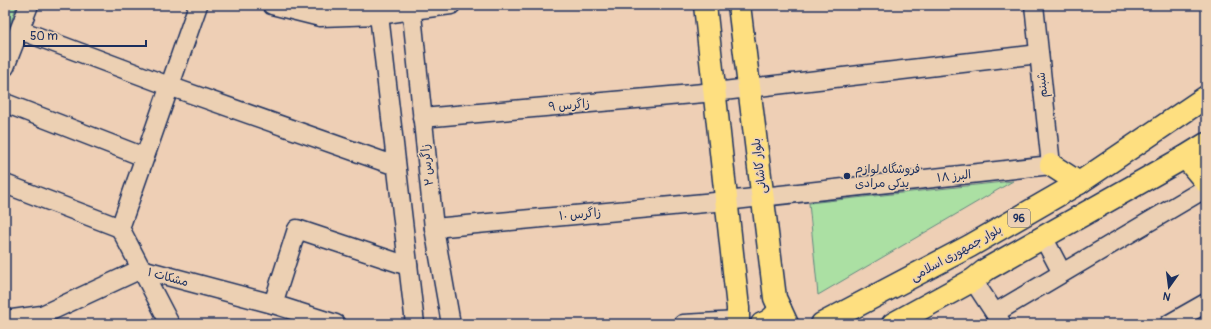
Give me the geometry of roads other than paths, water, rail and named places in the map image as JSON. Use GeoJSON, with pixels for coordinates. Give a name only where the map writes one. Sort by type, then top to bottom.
{"type":"FeatureCollection","features":[{"type":"Feature","properties":{"kind":"main road"},"geometry":{"type":"LineString","coordinates":[[705,5],[740,323]]}},
{"type":"Feature","properties":{"kind":"main road","name":"بلوار کاشانی"},"geometry":{"type":"LineString","coordinates":[[740,5],[775,298],[784,316]]}},
{"type":"Feature","properties":{"kind":"main road","name":"بلوار جمهوری اسلامی"},"geometry":{"type":"LineString","coordinates":[[822,324],[970,246],[1079,183],[1206,97]]}},
{"type":"Feature","properties":{"kind":"main road","name":"96"},"geometry":{"type":"LineString","coordinates":[[893,324],[973,280],[986,269],[1206,144]]}},
{"type":"Feature","properties":{"kind":"main road"},"geometry":{"type":"LineString","coordinates":[[1185,157],[1206,182]]}},
{"type":"Feature","properties":{"kind":"main road"},"geometry":{"type":"LineString","coordinates":[[1051,165],[1079,183]]}},
{"type":"Feature","properties":{"kind":"main road"},"geometry":{"type":"LineString","coordinates":[[762,324],[776,316],[784,316]]}},
{"type":"Feature","properties":{"kind":"street"},"geometry":{"type":"LineString","coordinates":[[5,67],[29,5]]}},
{"type":"Feature","properties":{"kind":"street"},"geometry":{"type":"LineString","coordinates":[[120,228],[198,5]]}},
{"type":"Feature","properties":{"kind":"street"},"geometry":{"type":"LineString","coordinates":[[272,5],[320,17],[379,15],[411,7],[451,5]]}},
{"type":"Feature","properties":{"kind":"street","name":"شبنم"},"geometry":{"type":"LineString","coordinates":[[1034,5],[1051,165]]}},
{"type":"Feature","properties":{"kind":"street","name":"زاگرس ۲"},"geometry":{"type":"LineString","coordinates":[[411,7],[434,228],[451,324]]}},
{"type":"Feature","properties":{"kind":"street"},"geometry":{"type":"LineString","coordinates":[[379,15],[415,324]]}},
{"type":"Feature","properties":{"kind":"street"},"geometry":{"type":"LineString","coordinates":[[20,30],[169,86],[396,166]]}},
{"type":"Feature","properties":{"kind":"street","name":"زاگرس ۹"},"geometry":{"type":"LineString","coordinates":[[422,118],[715,92],[1039,54]]}},
{"type":"Feature","properties":{"kind":"street"},"geometry":{"type":"LineString","coordinates":[[5,103],[144,157]]}},
{"type":"Feature","properties":{"kind":"street","name":"البرز ۱۸"},"geometry":{"type":"LineString","coordinates":[[726,201],[1051,165]]}},
{"type":"Feature","properties":{"kind":"street"},"geometry":{"type":"LineString","coordinates":[[5,184],[120,228],[170,324]]}},
{"type":"Feature","properties":{"kind":"street"},"geometry":{"type":"LineString","coordinates":[[973,280],[998,318],[1062,273],[1206,188]]}},
{"type":"Feature","properties":{"kind":"street","name":"زاگرس ۱۰"},"geometry":{"type":"LineString","coordinates":[[434,228],[726,201]]}},
{"type":"Feature","properties":{"kind":"street"},"geometry":{"type":"LineString","coordinates":[[273,304],[297,230],[408,266]]}},
{"type":"Feature","properties":{"kind":"street"},"geometry":{"type":"LineString","coordinates":[[1043,237],[1062,273]]}},
{"type":"Feature","properties":{"kind":"street","name":"مشکات ۱"},"geometry":{"type":"LineString","coordinates":[[5,320],[42,314],[142,269],[273,304],[333,324]]}},
{"type":"Feature","properties":{"kind":"street"},"geometry":{"type":"LineString","coordinates":[[1169,324],[1206,302]]}},
{"type":"Feature","properties":{"kind":"street"},"geometry":{"type":"LineString","coordinates":[[683,324],[740,323]]}},
{"type":"Feature","properties":{"kind":"place","name":"فروشگاه لوازم یدکی مرادی"},"geometry":{"type":"Point","coordinates":[847,176]}}]}
